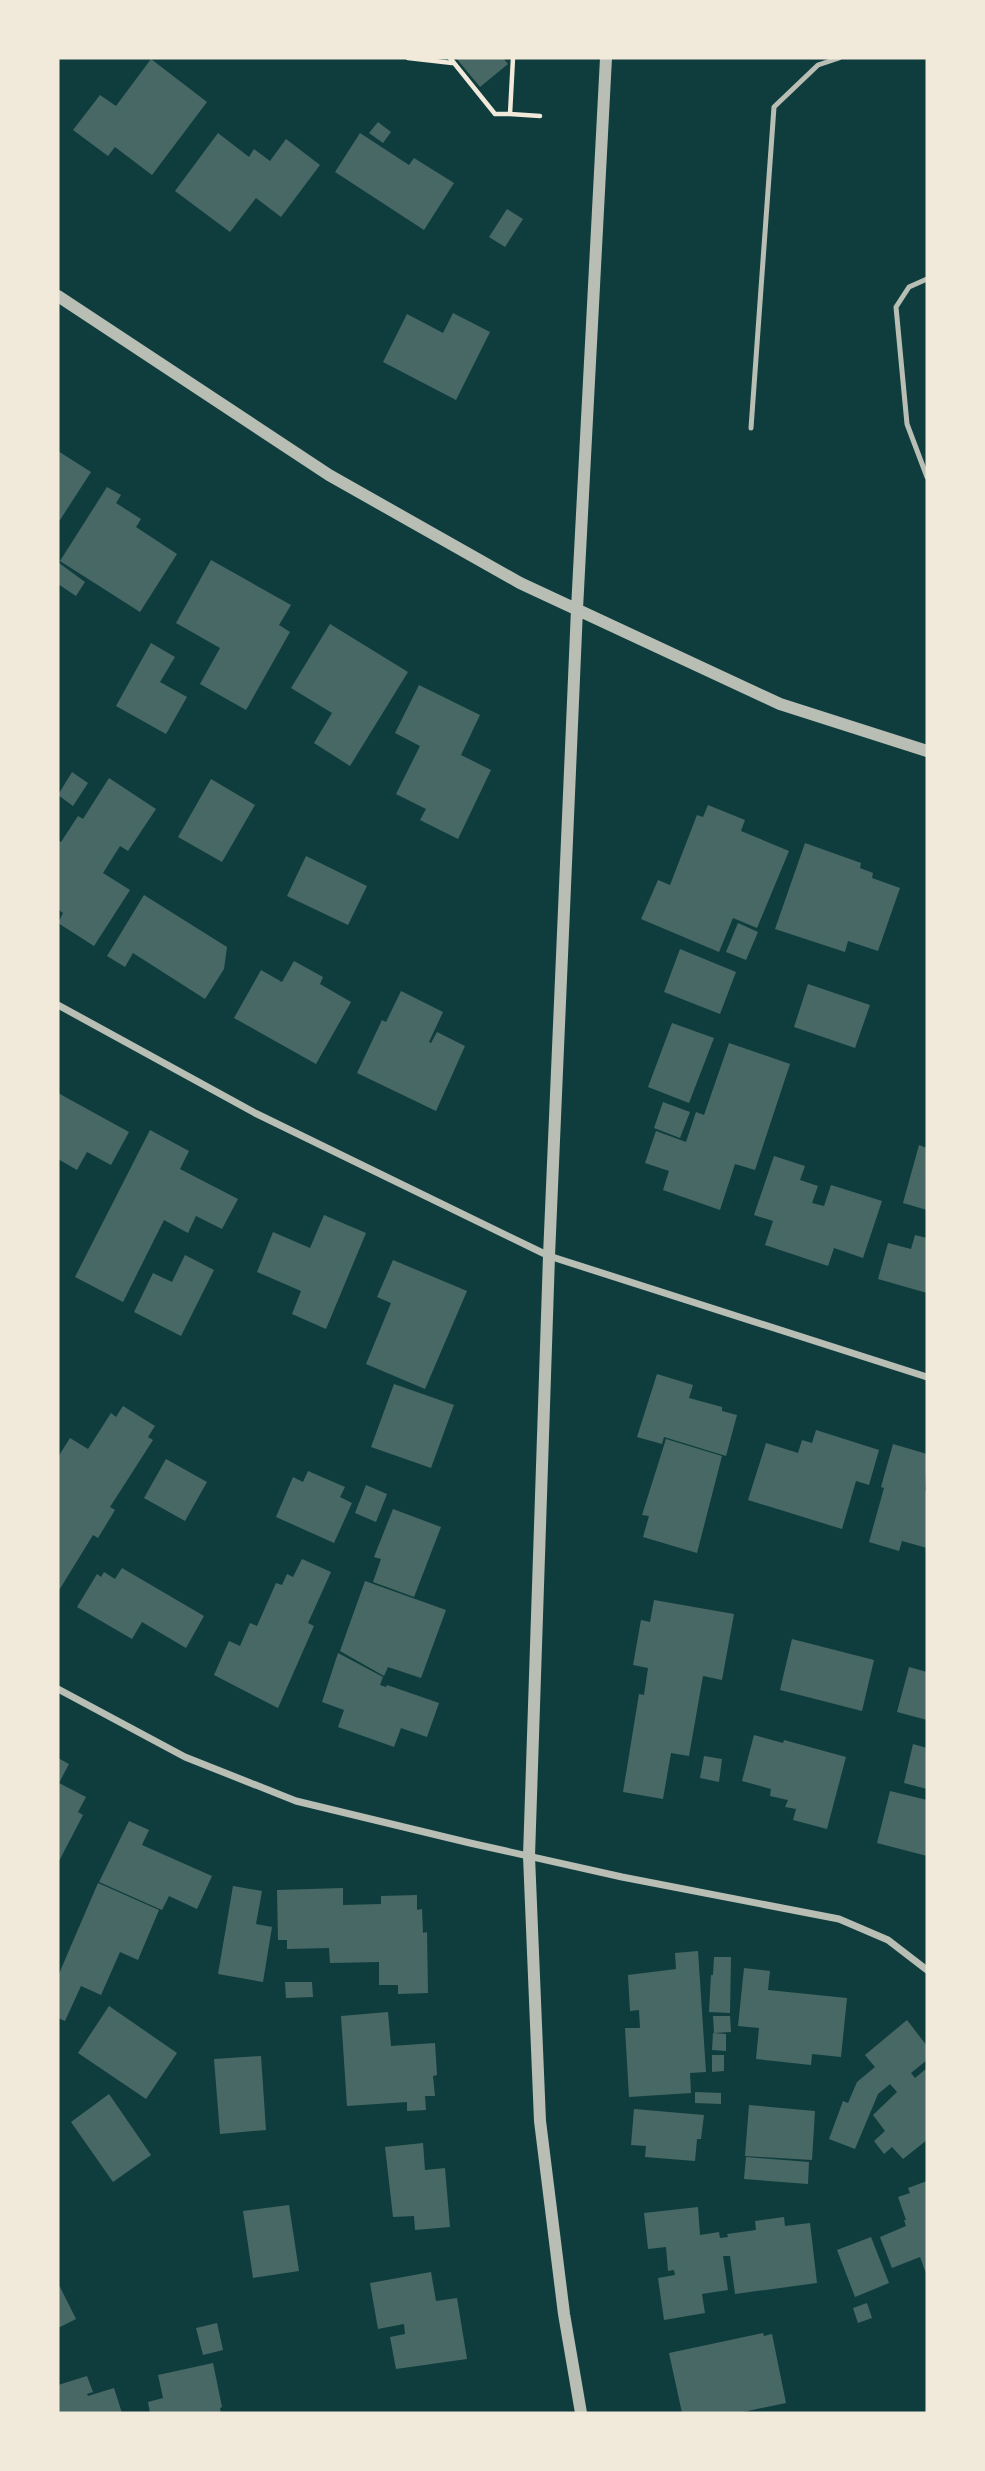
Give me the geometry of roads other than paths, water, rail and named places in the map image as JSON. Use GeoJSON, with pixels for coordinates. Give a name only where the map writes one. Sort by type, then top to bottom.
{"type":"FeatureCollection","features":[{"type":"Feature","properties":{"kind":"street"},"geometry":{"type":"LineString","coordinates":[[581,2413],[564,2314],[540,2121],[529,1856],[548,1256],[577,609],[606,58]]}},
{"type":"Feature","properties":{"kind":"street"},"geometry":{"type":"LineString","coordinates":[[58,296],[329,475],[520,583],[780,704],[927,751]]}},
{"type":"Feature","properties":{"kind":"street"},"geometry":{"type":"LineString","coordinates":[[58,1005],[256,1113],[548,1256],[927,1377]]}},
{"type":"Feature","properties":{"kind":"street"},"geometry":{"type":"LineString","coordinates":[[58,1689],[185,1757],[296,1801],[622,1877],[839,1919],[888,1940],[927,1970]]}},
{"type":"Feature","properties":{"kind":"lane"},"geometry":{"type":"LineString","coordinates":[[751,428],[774,107],[818,65],[839,58]]}},
{"type":"Feature","properties":{"kind":"lane"},"geometry":{"type":"LineString","coordinates":[[927,279],[909,287],[896,307],[907,424],[927,477]]}}]}
